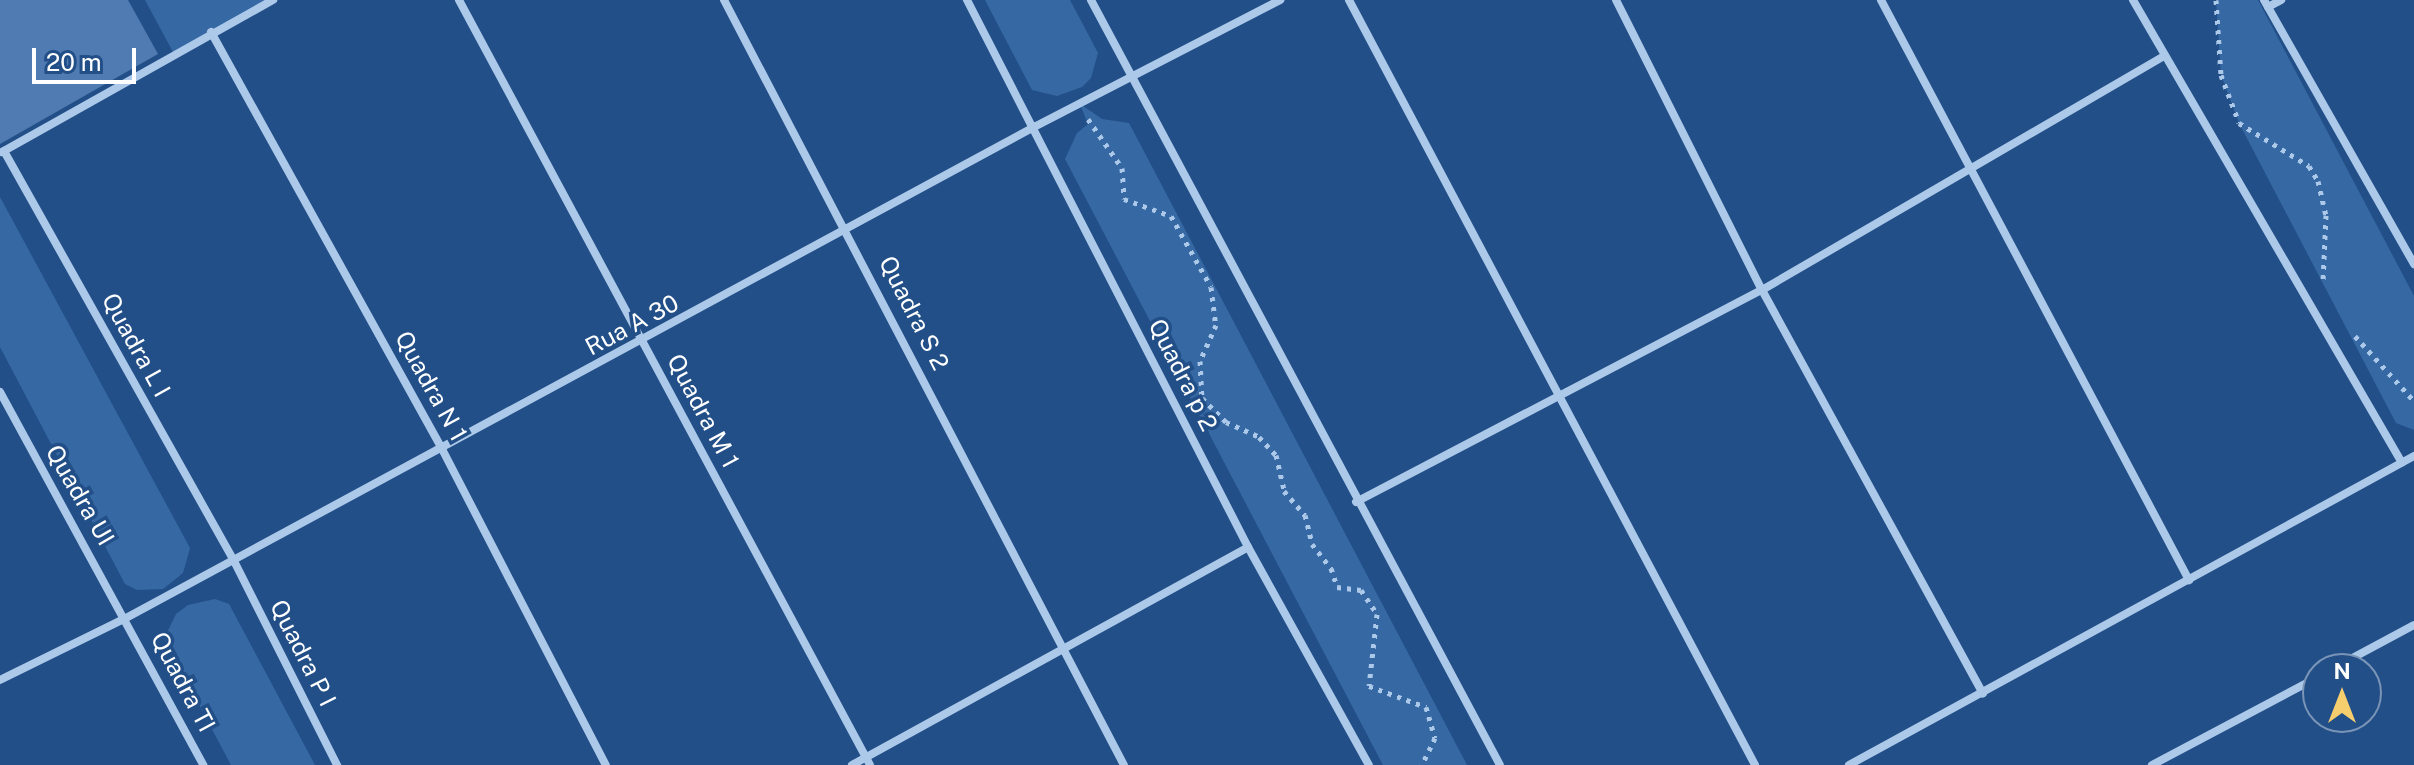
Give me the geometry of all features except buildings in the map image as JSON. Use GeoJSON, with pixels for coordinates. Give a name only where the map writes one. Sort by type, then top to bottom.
{"type":"FeatureCollection","features":[{"type":"Feature","properties":{"kind":"street"},"geometry":{"type":"LineString","coordinates":[[2,152],[211,32],[273,0]]}},
{"type":"Feature","properties":{"kind":"street","name":"Quadra M 1"},"geometry":{"type":"LineString","coordinates":[[459,0],[868,761]]}},
{"type":"Feature","properties":{"kind":"street","name":"Quadra S 2"},"geometry":{"type":"LineString","coordinates":[[724,0],[847,228],[1124,765]]}},
{"type":"Feature","properties":{"kind":"street","name":"Quadra p 2"},"geometry":{"type":"LineString","coordinates":[[967,0],[1036,126],[1248,547],[1369,765]]}},
{"type":"Feature","properties":{"kind":"street"},"geometry":{"type":"LineString","coordinates":[[1091,0],[1356,502],[1500,765]]}},
{"type":"Feature","properties":{"kind":"street","name":"Rua A 30"},"geometry":{"type":"LineString","coordinates":[[0,680],[126,618],[643,342],[1036,126],[1280,0]]}},
{"type":"Feature","properties":{"kind":"street"},"geometry":{"type":"LineString","coordinates":[[1349,0],[1561,392],[1755,765]]}},
{"type":"Feature","properties":{"kind":"street"},"geometry":{"type":"LineString","coordinates":[[1616,0],[1762,290],[1983,694]]}},
{"type":"Feature","properties":{"kind":"street"},"geometry":{"type":"LineString","coordinates":[[1881,0],[1971,164],[2189,580]]}},
{"type":"Feature","properties":{"kind":"street"},"geometry":{"type":"LineString","coordinates":[[2133,0],[2163,57],[2402,463]]}},
{"type":"Feature","properties":{"kind":"street"},"geometry":{"type":"LineString","coordinates":[[2281,0],[2266,4],[2414,264]]}},
{"type":"Feature","properties":{"kind":"street","name":"Quadra N 1"},"geometry":{"type":"LineString","coordinates":[[211,32],[442,449],[606,765]]}},
{"type":"Feature","properties":{"kind":"street"},"geometry":{"type":"LineString","coordinates":[[1356,502],[1561,392],[1762,290],[1971,164],[2163,57]]}},
{"type":"Feature","properties":{"kind":"street","name":"Quadra L I"},"geometry":{"type":"LineString","coordinates":[[2,152],[233,559]]}},
{"type":"Feature","properties":{"kind":"street","name":"Quadra UI"},"geometry":{"type":"LineString","coordinates":[[0,392],[126,618]]}},
{"type":"Feature","properties":{"kind":"street"},"geometry":{"type":"LineString","coordinates":[[0,418],[10,413]]}},
{"type":"Feature","properties":{"kind":"street"},"geometry":{"type":"LineString","coordinates":[[1849,765],[2414,456]]}},
{"type":"Feature","properties":{"kind":"street"},"geometry":{"type":"LineString","coordinates":[[852,765],[868,761],[1064,646],[1248,547]]}},
{"type":"Feature","properties":{"kind":"street","name":"Quadra P I"},"geometry":{"type":"LineString","coordinates":[[233,559],[337,765]]}},
{"type":"Feature","properties":{"kind":"street","name":"Quadra TI"},"geometry":{"type":"LineString","coordinates":[[126,618],[203,765]]}},
{"type":"Feature","properties":{"kind":"street"},"geometry":{"type":"LineString","coordinates":[[2362,653],[2414,625]]}},
{"type":"Feature","properties":{"kind":"street"},"geometry":{"type":"LineString","coordinates":[[2152,765],[2302,685]]}},
{"type":"Feature","properties":{"kind":"path"},"geometry":{"type":"LineString","coordinates":[[2216,0],[2221,75],[2239,123],[2309,166],[2318,181],[2326,215],[2324,288]]}},
{"type":"Feature","properties":{"kind":"path"},"geometry":{"type":"LineString","coordinates":[[1080,104],[1103,147],[1122,168],[1124,199],[1171,216],[1211,287],[1216,325],[1200,361],[1202,398],[1226,422],[1259,437],[1276,455],[1284,491],[1305,515],[1312,544],[1331,568],[1337,587],[1361,590],[1377,614],[1369,686],[1426,707],[1435,738],[1422,765]]}},
{"type":"Feature","properties":{"kind":"path"},"geometry":{"type":"LineString","coordinates":[[2353,334],[2414,401]]}},
{"type":"Feature","properties":{"kind":"shaded area"},"geometry":{"type":"Polygon","coordinates":[[[145,0],[273,0],[173,52],[145,0]]]}},
{"type":"Feature","properties":{"kind":"shaded area"},"geometry":{"type":"Polygon","coordinates":[[[985,0],[1070,0],[1098,53],[1091,78],[1082,87],[1057,96],[1032,90],[985,0]]]}},
{"type":"Feature","properties":{"kind":"shaded area"},"geometry":{"type":"Polygon","coordinates":[[[2216,0],[2258,0],[2414,296],[2414,430],[2396,423],[2239,123],[2221,75],[2216,0]]]}},
{"type":"Feature","properties":{"kind":"shaded area"},"geometry":{"type":"Polygon","coordinates":[[[1080,104],[1102,119],[1129,123],[1467,765],[1383,765],[1065,159],[1077,133],[1088,124],[1080,104]]]}},
{"type":"Feature","properties":{"kind":"shaded area"},"geometry":{"type":"Polygon","coordinates":[[[0,197],[190,548],[183,573],[163,589],[137,590],[125,584],[0,347],[0,197]]]}},
{"type":"Feature","properties":{"kind":"shaded area"},"geometry":{"type":"Polygon","coordinates":[[[215,599],[229,604],[315,765],[231,765],[164,639],[176,614],[188,605],[215,599]]]}}]}
